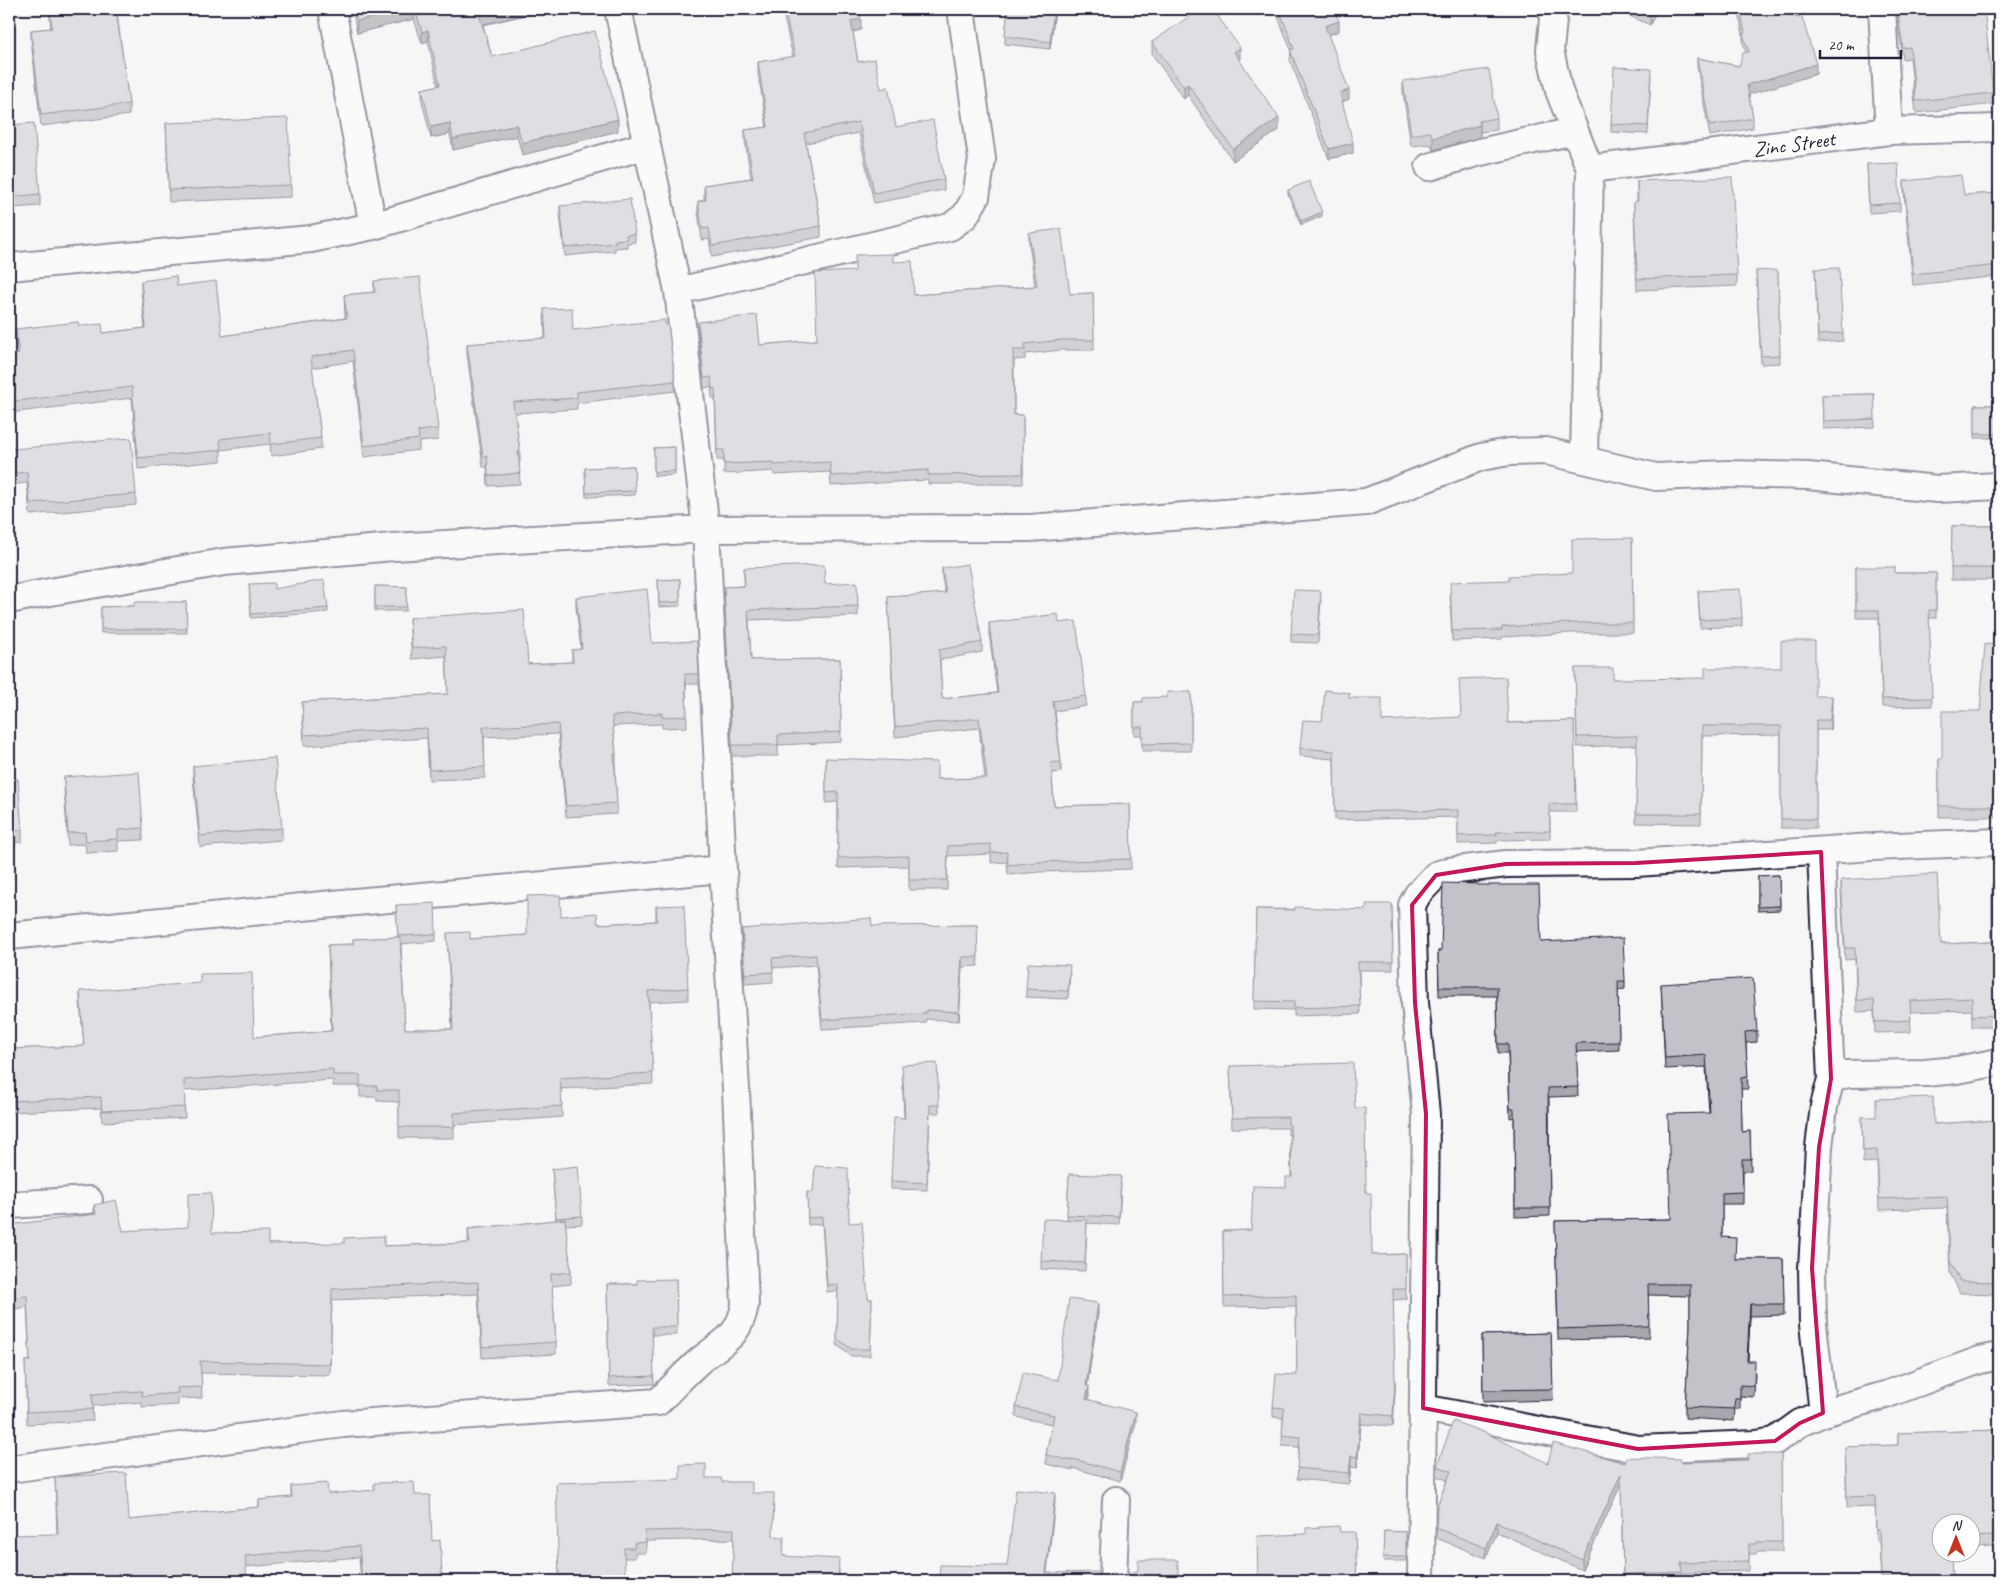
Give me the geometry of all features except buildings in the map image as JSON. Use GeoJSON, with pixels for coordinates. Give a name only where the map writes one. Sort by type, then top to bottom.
{"type":"FeatureCollection","features":[{"type":"Feature","properties":{"kind":"street"},"geometry":{"type":"LineString","coordinates":[[332,9],[373,226]]}},
{"type":"Feature","properties":{"kind":"street"},"geometry":{"type":"LineString","coordinates":[[9,1469],[343,1424],[658,1402],[702,1358],[733,1335],[742,1321],[745,1305],[736,1089],[706,529],[678,291],[618,9]]}},
{"type":"Feature","properties":{"kind":"street"},"geometry":{"type":"LineString","coordinates":[[678,291],[950,227],[965,216],[976,197],[982,159],[961,9]]}},
{"type":"Feature","properties":{"kind":"street"},"geometry":{"type":"LineString","coordinates":[[1554,9],[1550,50],[1559,91],[1590,169],[1584,459]]}},
{"type":"Feature","properties":{"kind":"street"},"geometry":{"type":"LineString","coordinates":[[1882,9],[1890,130]]}},
{"type":"Feature","properties":{"kind":"street","name":"Zinc Street"},"geometry":{"type":"LineString","coordinates":[[1590,169],[1890,130],[1999,128]]}},
{"type":"Feature","properties":{"kind":"street"},"geometry":{"type":"LineString","coordinates":[[1430,168],[1476,153],[1574,131]]}},
{"type":"Feature","properties":{"kind":"street"},"geometry":{"type":"LineString","coordinates":[[9,268],[311,240],[373,226],[647,145]]}},
{"type":"Feature","properties":{"kind":"street"},"geometry":{"type":"LineString","coordinates":[[9,600],[224,562],[393,548],[706,529],[1030,528],[1366,502],[1403,486],[1490,455],[1509,452],[1546,451],[1656,477],[1729,474],[1808,476],[1937,489],[1999,486]]}},
{"type":"Feature","properties":{"kind":"street"},"geometry":{"type":"LineString","coordinates":[[1421,1581],[1426,1114],[1416,1003],[1412,906],[1418,894],[1436,875],[1449,871],[1506,864],[1636,863],[1821,852],[1872,847],[1999,842]]}},
{"type":"Feature","properties":{"kind":"street"},"geometry":{"type":"LineString","coordinates":[[1821,852],[1831,1079],[1824,1106],[1819,1147],[1812,1268],[1813,1324],[1823,1413]]}},
{"type":"Feature","properties":{"kind":"street"},"geometry":{"type":"LineString","coordinates":[[9,936],[723,868]]}},
{"type":"Feature","properties":{"kind":"street"},"geometry":{"type":"LineString","coordinates":[[1831,1079],[1847,1074],[1958,1070],[1999,1062]]}},
{"type":"Feature","properties":{"kind":"street"},"geometry":{"type":"LineString","coordinates":[[9,1205],[88,1200]]}},
{"type":"Feature","properties":{"kind":"street"},"geometry":{"type":"LineString","coordinates":[[1423,1408],[1638,1449],[1756,1444],[1775,1441],[1800,1423],[1823,1413],[1884,1395],[1980,1360],[1999,1356]]}},
{"type":"Feature","properties":{"kind":"street"},"geometry":{"type":"LineString","coordinates":[[1113,1581],[1116,1500]]}},
{"type":"Feature","properties":{"kind":"highlighted area"},"geometry":{"type":"Polygon","coordinates":[[[1821,852],[1831,1079],[1819,1147],[1812,1268],[1823,1413],[1800,1423],[1775,1441],[1638,1449],[1423,1408],[1426,1114],[1415,1003],[1412,905],[1436,875],[1506,864],[1636,863],[1821,852]]]}}]}
